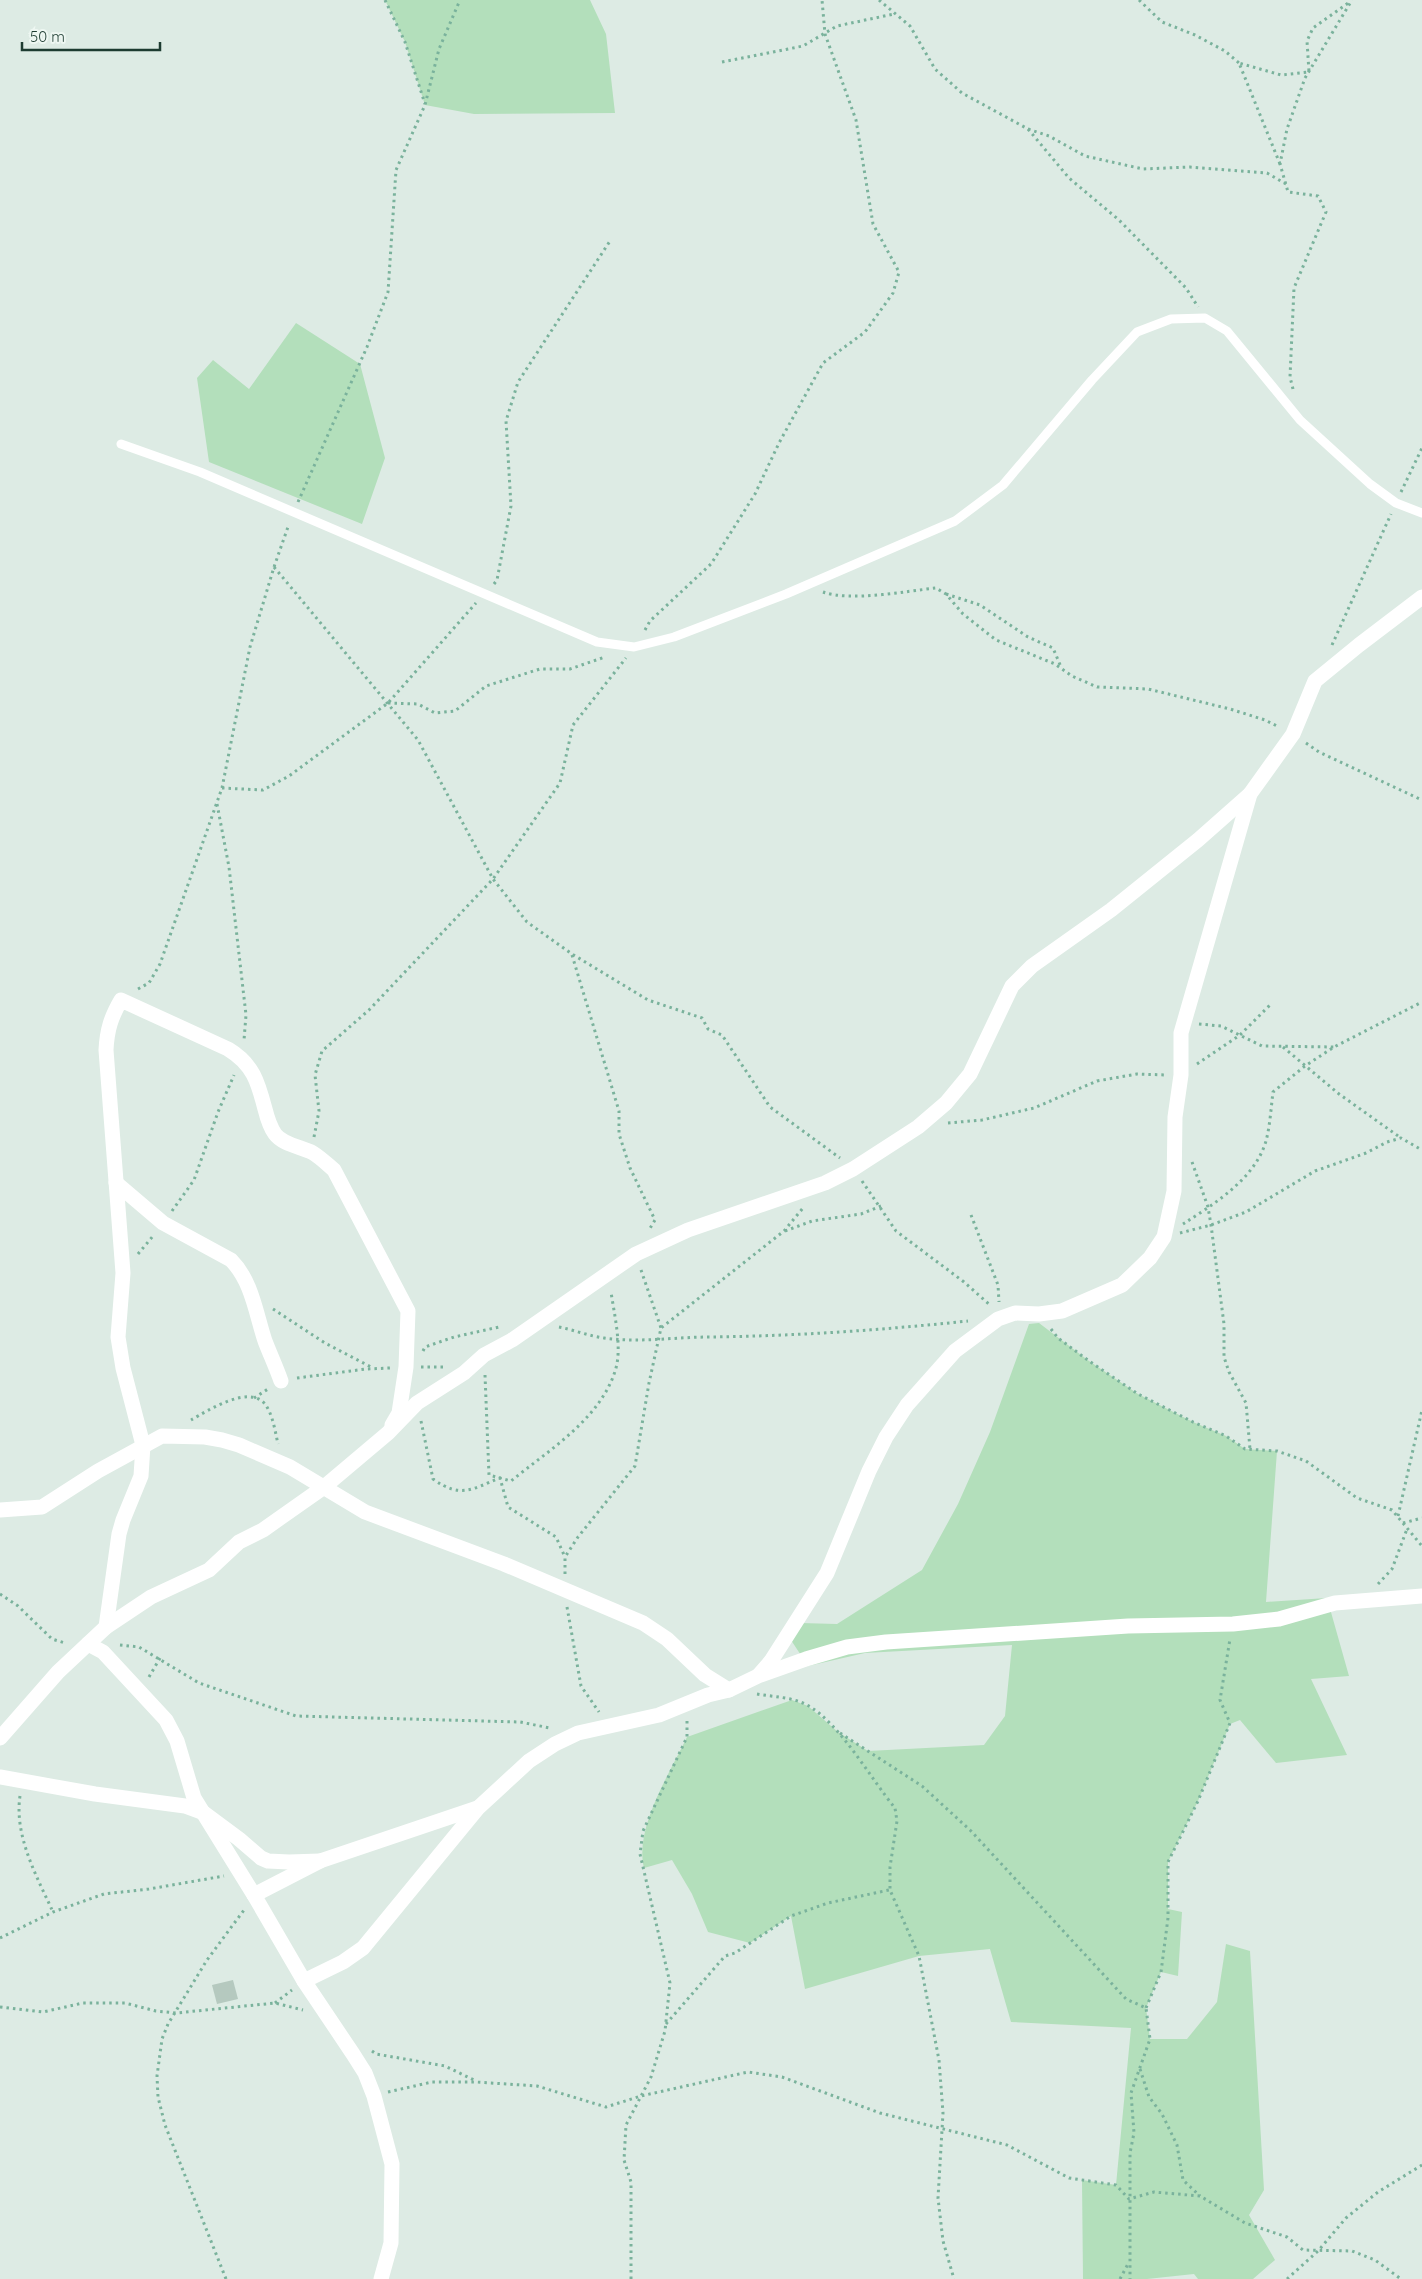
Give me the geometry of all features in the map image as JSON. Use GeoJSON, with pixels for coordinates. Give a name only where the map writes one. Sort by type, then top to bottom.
{"type":"FeatureCollection","features":[{"type":"Feature","properties":{"kind":"street"},"geometry":{"type":"LineString","coordinates":[[0,1738],[6,1722],[58,1672],[94,1646],[106,1627],[151,1597],[209,1570],[239,1542],[263,1530],[324,1487],[388,1433],[417,1403],[464,1373],[484,1355],[539,1321],[636,1254],[688,1230],[825,1182],[854,1169],[918,1127],[946,1103],[970,1074],[1012,986],[1032,966],[1110,910],[1198,840],[1250,794],[1293,734],[1315,681],[1422,597]]}},
{"type":"Feature","properties":{"kind":"street"},"geometry":{"type":"LineString","coordinates":[[758,1676],[771,1661],[827,1573],[869,1472],[886,1437],[908,1405],[955,1350],[999,1317],[1015,1313],[1039,1314],[1062,1311],[1122,1285],[1150,1258],[1164,1237],[1174,1191],[1175,1117],[1181,1075],[1181,1033],[1250,794]]}},
{"type":"Feature","properties":{"kind":"street"},"geometry":{"type":"LineString","coordinates":[[106,1627],[117,1543],[123,1520],[141,1476],[143,1445],[123,1368],[118,1336],[123,1273],[107,1032],[110,1021],[121,1000],[242,1057],[250,1068],[261,1093],[268,1120],[276,1135],[283,1141],[321,1158],[334,1170],[408,1311],[406,1368],[399,1413],[388,1433]]}},
{"type":"Feature","properties":{"kind":"street"},"geometry":{"type":"LineString","coordinates":[[116,1183],[163,1223],[231,1260],[236,1265],[249,1289],[266,1342],[281,1380]]}},
{"type":"Feature","properties":{"kind":"street"},"geometry":{"type":"LineString","coordinates":[[0,1510],[42,1507],[143,1445],[162,1436],[205,1437],[239,1445],[290,1467],[365,1512],[504,1564],[657,1631],[705,1675],[729,1690]]}},
{"type":"Feature","properties":{"kind":"street"},"geometry":{"type":"LineString","coordinates":[[304,1981],[343,1962],[364,1948],[478,1808],[529,1761],[555,1744],[578,1733],[659,1715],[708,1695],[729,1690],[758,1676],[847,1647],[886,1642],[1128,1626],[1233,1624],[1279,1619],[1335,1603],[1422,1596]]}},
{"type":"Feature","properties":{"kind":"street"},"geometry":{"type":"LineString","coordinates":[[94,1646],[166,1720],[177,1741],[194,1798],[304,1981],[329,2021],[357,2060],[374,2096],[392,2164],[391,2243],[381,2279]]}},
{"type":"Feature","properties":{"kind":"street"},"geometry":{"type":"LineString","coordinates":[[0,1777],[95,1794],[185,1806],[204,1813],[268,1861],[320,1860]]}},
{"type":"Feature","properties":{"kind":"street"},"geometry":{"type":"LineString","coordinates":[[254,1895],[320,1860],[478,1808]]}},
{"type":"Feature","properties":{"kind":"lane"},"geometry":{"type":"LineString","coordinates":[[121,444],[200,472],[597,642],[634,647],[674,637],[806,586],[955,521],[1003,485],[1092,380],[1137,332],[1171,319],[1205,318],[1228,331],[1300,420],[1370,484],[1396,503],[1422,513]]}},
{"type":"Feature","properties":{"kind":"path"},"geometry":{"type":"LineString","coordinates":[[385,0],[405,42],[426,105]]}},
{"type":"Feature","properties":{"kind":"path"},"geometry":{"type":"LineString","coordinates":[[311,1152],[319,1111],[316,1075],[322,1051],[369,1010],[494,879],[560,782],[573,725],[634,647],[650,621],[711,564],[755,494],[779,443],[823,364],[865,332],[893,293],[899,272],[874,224],[856,120],[825,34],[822,0]]}},
{"type":"Feature","properties":{"kind":"path"},"geometry":{"type":"LineString","coordinates":[[879,0],[910,26],[936,69],[962,93],[1028,129],[1049,136],[1086,156],[1143,169],[1190,167],[1267,173],[1286,185]]}},
{"type":"Feature","properties":{"kind":"path"},"geometry":{"type":"LineString","coordinates":[[1139,0],[1162,22],[1195,35],[1225,51],[1239,63],[1280,75],[1308,72]]}},
{"type":"Feature","properties":{"kind":"path"},"geometry":{"type":"LineString","coordinates":[[1308,72],[1307,42],[1313,28],[1352,0]]}},
{"type":"Feature","properties":{"kind":"path"},"geometry":{"type":"LineString","coordinates":[[1280,164],[1287,129],[1308,72],[1352,0]]}},
{"type":"Feature","properties":{"kind":"path"},"geometry":{"type":"LineString","coordinates":[[722,62],[803,46],[837,26],[895,14]]}},
{"type":"Feature","properties":{"kind":"path"},"geometry":{"type":"LineString","coordinates":[[1239,63],[1280,164],[1288,192],[1318,196],[1326,212],[1294,288],[1290,377],[1294,394]]}},
{"type":"Feature","properties":{"kind":"path"},"geometry":{"type":"LineString","coordinates":[[1028,129],[1069,178],[1119,220],[1186,288],[1205,318]]}},
{"type":"Feature","properties":{"kind":"path"},"geometry":{"type":"LineString","coordinates":[[222,788],[263,790],[290,776],[388,703],[497,580],[511,506],[506,421],[518,382],[610,241]]}},
{"type":"Feature","properties":{"kind":"path"},"geometry":{"type":"LineString","coordinates":[[1331,646],[1422,448]]}},
{"type":"Feature","properties":{"kind":"path"},"geometry":{"type":"LineString","coordinates":[[274,567],[418,740],[494,879],[527,922],[572,954],[648,1000],[702,1018],[708,1029],[722,1036],[770,1107],[854,1169],[881,1206],[896,1231],[964,1282],[999,1317]]}},
{"type":"Feature","properties":{"kind":"path"},"geometry":{"type":"LineString","coordinates":[[806,586],[833,596],[868,595],[936,588],[946,594],[980,605],[1028,637],[1053,648],[1061,669]]}},
{"type":"Feature","properties":{"kind":"path"},"geometry":{"type":"LineString","coordinates":[[946,594],[963,614],[996,640],[1055,664],[1072,676],[1097,687],[1148,689],[1265,720],[1293,734],[1319,752],[1422,800]]}},
{"type":"Feature","properties":{"kind":"path"},"geometry":{"type":"LineString","coordinates":[[388,703],[418,704],[435,713],[455,711],[486,686],[540,670],[570,670],[606,657]]}},
{"type":"Feature","properties":{"kind":"path"},"geometry":{"type":"LineString","coordinates":[[565,1557],[578,1537],[635,1466],[661,1328],[636,1254],[655,1220],[630,1168],[619,1134],[619,1111],[572,954]]}},
{"type":"Feature","properties":{"kind":"path"},"geometry":{"type":"LineString","coordinates":[[1164,1237],[1208,1207],[1249,1173],[1266,1142],[1273,1092],[1305,1066],[1334,1047],[1422,1002]]}},
{"type":"Feature","properties":{"kind":"path"},"geometry":{"type":"LineString","coordinates":[[945,1124],[982,1120],[1034,1108],[1097,1081],[1137,1074],[1181,1075],[1240,1036],[1270,1005]]}},
{"type":"Feature","properties":{"kind":"path"},"geometry":{"type":"LineString","coordinates":[[1185,1022],[1221,1026],[1262,1046],[1334,1047]]}},
{"type":"Feature","properties":{"kind":"path"},"geometry":{"type":"LineString","coordinates":[[1283,1047],[1339,1094],[1401,1138],[1422,1150]]}},
{"type":"Feature","properties":{"kind":"path"},"geometry":{"type":"LineString","coordinates":[[1164,1237],[1211,1225],[1246,1212],[1314,1171],[1366,1153],[1387,1142],[1401,1138]]}},
{"type":"Feature","properties":{"kind":"path"},"geometry":{"type":"LineString","coordinates":[[1188,1153],[1208,1207],[1224,1324],[1224,1357],[1229,1372],[1246,1403],[1250,1449]]}},
{"type":"Feature","properties":{"kind":"path"},"geometry":{"type":"LineString","coordinates":[[661,1328],[784,1231],[808,1204]]}},
{"type":"Feature","properties":{"kind":"path"},"geometry":{"type":"LineString","coordinates":[[784,1231],[812,1221],[861,1214],[881,1206]]}},
{"type":"Feature","properties":{"kind":"path"},"geometry":{"type":"LineString","coordinates":[[971,1215],[998,1285],[999,1317]]}},
{"type":"Feature","properties":{"kind":"path"},"geometry":{"type":"LineString","coordinates":[[484,1355],[489,1474],[511,1481],[578,1426],[600,1401],[616,1367],[617,1339],[608,1274]]}},
{"type":"Feature","properties":{"kind":"path"},"geometry":{"type":"LineString","coordinates":[[272,1308],[325,1343],[374,1369]]}},
{"type":"Feature","properties":{"kind":"path"},"geometry":{"type":"LineString","coordinates":[[1039,1314],[1058,1338],[1138,1394],[1192,1422],[1226,1436],[1245,1449],[1277,1451],[1306,1461],[1357,1498],[1392,1510],[1422,1546]]}},
{"type":"Feature","properties":{"kind":"path"},"geometry":{"type":"LineString","coordinates":[[539,1321],[603,1338],[658,1340],[694,1337],[790,1336],[884,1330],[999,1317]]}},
{"type":"Feature","properties":{"kind":"path"},"geometry":{"type":"LineString","coordinates":[[406,1368],[426,1348],[454,1336],[500,1327]]}},
{"type":"Feature","properties":{"kind":"path"},"geometry":{"type":"LineString","coordinates":[[254,1398],[281,1380],[374,1369],[447,1367]]}},
{"type":"Feature","properties":{"kind":"path"},"geometry":{"type":"LineString","coordinates":[[185,1423],[224,1402],[254,1398],[261,1400],[268,1410],[282,1456],[290,1467]]}},
{"type":"Feature","properties":{"kind":"path"},"geometry":{"type":"LineString","coordinates":[[417,1403],[433,1479],[444,1487],[464,1492],[500,1478]]}},
{"type":"Feature","properties":{"kind":"path"},"geometry":{"type":"LineString","coordinates":[[1398,1516],[1422,1410]]}},
{"type":"Feature","properties":{"kind":"path"},"geometry":{"type":"LineString","coordinates":[[500,1478],[508,1507],[556,1537],[565,1557],[564,1590],[581,1686],[610,1726]]}},
{"type":"Feature","properties":{"kind":"path"},"geometry":{"type":"LineString","coordinates":[[1403,1523],[1422,1518]]}},
{"type":"Feature","properties":{"kind":"path"},"geometry":{"type":"LineString","coordinates":[[1361,1600],[1392,1570],[1408,1528]]}},
{"type":"Feature","properties":{"kind":"path"},"geometry":{"type":"LineString","coordinates":[[0,1594],[18,1606],[52,1639],[94,1646],[139,1647],[199,1683],[296,1716],[520,1722],[558,1728]]}},
{"type":"Feature","properties":{"kind":"path"},"geometry":{"type":"LineString","coordinates":[[1130,2279],[1130,2154],[1134,2132],[1131,2093],[1150,2039],[1146,2008],[1161,1972],[1168,1918],[1168,1862],[1198,1801],[1230,1724],[1220,1700],[1233,1624]]}},
{"type":"Feature","properties":{"kind":"path"},"geometry":{"type":"LineString","coordinates":[[729,1690],[792,1700],[808,1706],[838,1732],[922,1786],[971,1831],[1126,1999],[1146,2008]]}},
{"type":"Feature","properties":{"kind":"path"},"geometry":{"type":"LineString","coordinates":[[631,2279],[631,2182],[624,2160],[626,2125],[651,2077],[666,2024],[670,1983],[640,1854],[643,1831],[687,1736],[686,1704]]}},
{"type":"Feature","properties":{"kind":"path"},"geometry":{"type":"LineString","coordinates":[[838,1732],[895,1808],[897,1821],[890,1867],[890,1890],[919,1956],[939,2060],[943,2112],[938,2198],[943,2241],[954,2279]]}},
{"type":"Feature","properties":{"kind":"path"},"geometry":{"type":"LineString","coordinates":[[22,1781],[19,1804],[20,1828],[34,1870],[53,1912]]}},
{"type":"Feature","properties":{"kind":"path"},"geometry":{"type":"LineString","coordinates":[[0,1938],[53,1912],[104,1894],[149,1889],[239,1873]]}},
{"type":"Feature","properties":{"kind":"path"},"geometry":{"type":"LineString","coordinates":[[666,2024],[725,1956],[735,1953],[791,1916],[828,1903],[890,1890]]}},
{"type":"Feature","properties":{"kind":"path"},"geometry":{"type":"LineString","coordinates":[[226,2279],[165,2125],[158,2097],[157,2076],[162,2038],[168,2024],[207,1960],[254,1895]]}},
{"type":"Feature","properties":{"kind":"path"},"geometry":{"type":"LineString","coordinates":[[275,2003],[304,1981]]}},
{"type":"Feature","properties":{"kind":"path"},"geometry":{"type":"LineString","coordinates":[[0,2007],[43,2012],[83,2003],[126,2003],[156,2011],[176,2013],[275,2003],[295,2006],[329,2021]]}},
{"type":"Feature","properties":{"kind":"path"},"geometry":{"type":"LineString","coordinates":[[368,2048],[376,2054],[446,2066],[476,2082]]}},
{"type":"Feature","properties":{"kind":"path"},"geometry":{"type":"LineString","coordinates":[[1140,2068],[1149,2097],[1162,2114],[1177,2145],[1183,2180],[1200,2196],[1245,2223],[1287,2237],[1304,2250],[1352,2251],[1375,2260],[1401,2279]]}},
{"type":"Feature","properties":{"kind":"path"},"geometry":{"type":"LineString","coordinates":[[374,2096],[432,2082],[476,2082],[537,2086],[606,2107],[641,2096],[748,2072],[782,2077],[880,2112],[942,2130],[1007,2145],[1069,2178],[1116,2185],[1129,2199]]}},
{"type":"Feature","properties":{"kind":"path"},"geometry":{"type":"LineString","coordinates":[[1287,2279],[1318,2251],[1346,2218],[1378,2192],[1422,2165]]}},
{"type":"Feature","properties":{"kind":"path"},"geometry":{"type":"LineString","coordinates":[[1129,2199],[1154,2192],[1200,2196]]}},
{"type":"Feature","properties":{"kind":"path"},"geometry":{"type":"LineString","coordinates":[[1120,2279],[1130,2261]]}},
{"type":"Feature","properties":{"kind":"green space"},"geometry":{"type":"Polygon","coordinates":[[[385,0],[590,0],[606,34],[615,113],[474,114],[425,105],[405,42],[385,0]]]}},
{"type":"Feature","properties":{"kind":"green space"},"geometry":{"type":"Polygon","coordinates":[[[296,323],[360,364],[385,458],[362,524],[209,462],[197,378],[213,360],[249,389],[296,323]]]}},
{"type":"Feature","properties":{"kind":"green space"},"geometry":{"type":"Polygon","coordinates":[[[1039,1323],[1089,1361],[1138,1394],[1193,1422],[1226,1436],[1245,1449],[1277,1451],[1266,1602],[1327,1598],[1349,1676],[1311,1679],[1347,1755],[1276,1763],[1240,1720],[1230,1724],[1198,1801],[1168,1862],[1168,1909],[1182,1912],[1178,1976],[1161,1972],[1146,2008],[1150,2039],[1187,2039],[1217,2002],[1226,1944],[1250,1951],[1264,2190],[1249,2215],[1275,2260],[1253,2279],[1198,2279],[1194,2274],[1147,2279],[1083,2279],[1082,2180],[1116,2185],[1131,2028],[1011,2022],[990,1949],[919,1956],[805,1989],[791,1916],[750,1943],[708,1932],[692,1894],[672,1860],[644,1868],[642,1852],[649,1818],[655,1801],[687,1737],[792,1700],[808,1706],[838,1732],[868,1751],[984,1745],[1005,1716],[1012,1645],[865,1653],[808,1666],[789,1637],[800,1623],[837,1624],[922,1570],[958,1504],[990,1432],[1029,1324],[1039,1323]]]}},
{"type":"Feature","properties":{"kind":"building"},"geometry":{"type":"Polygon","coordinates":[[[233,1980],[238,1999],[217,2004],[212,1985],[233,1980]]]}}]}
